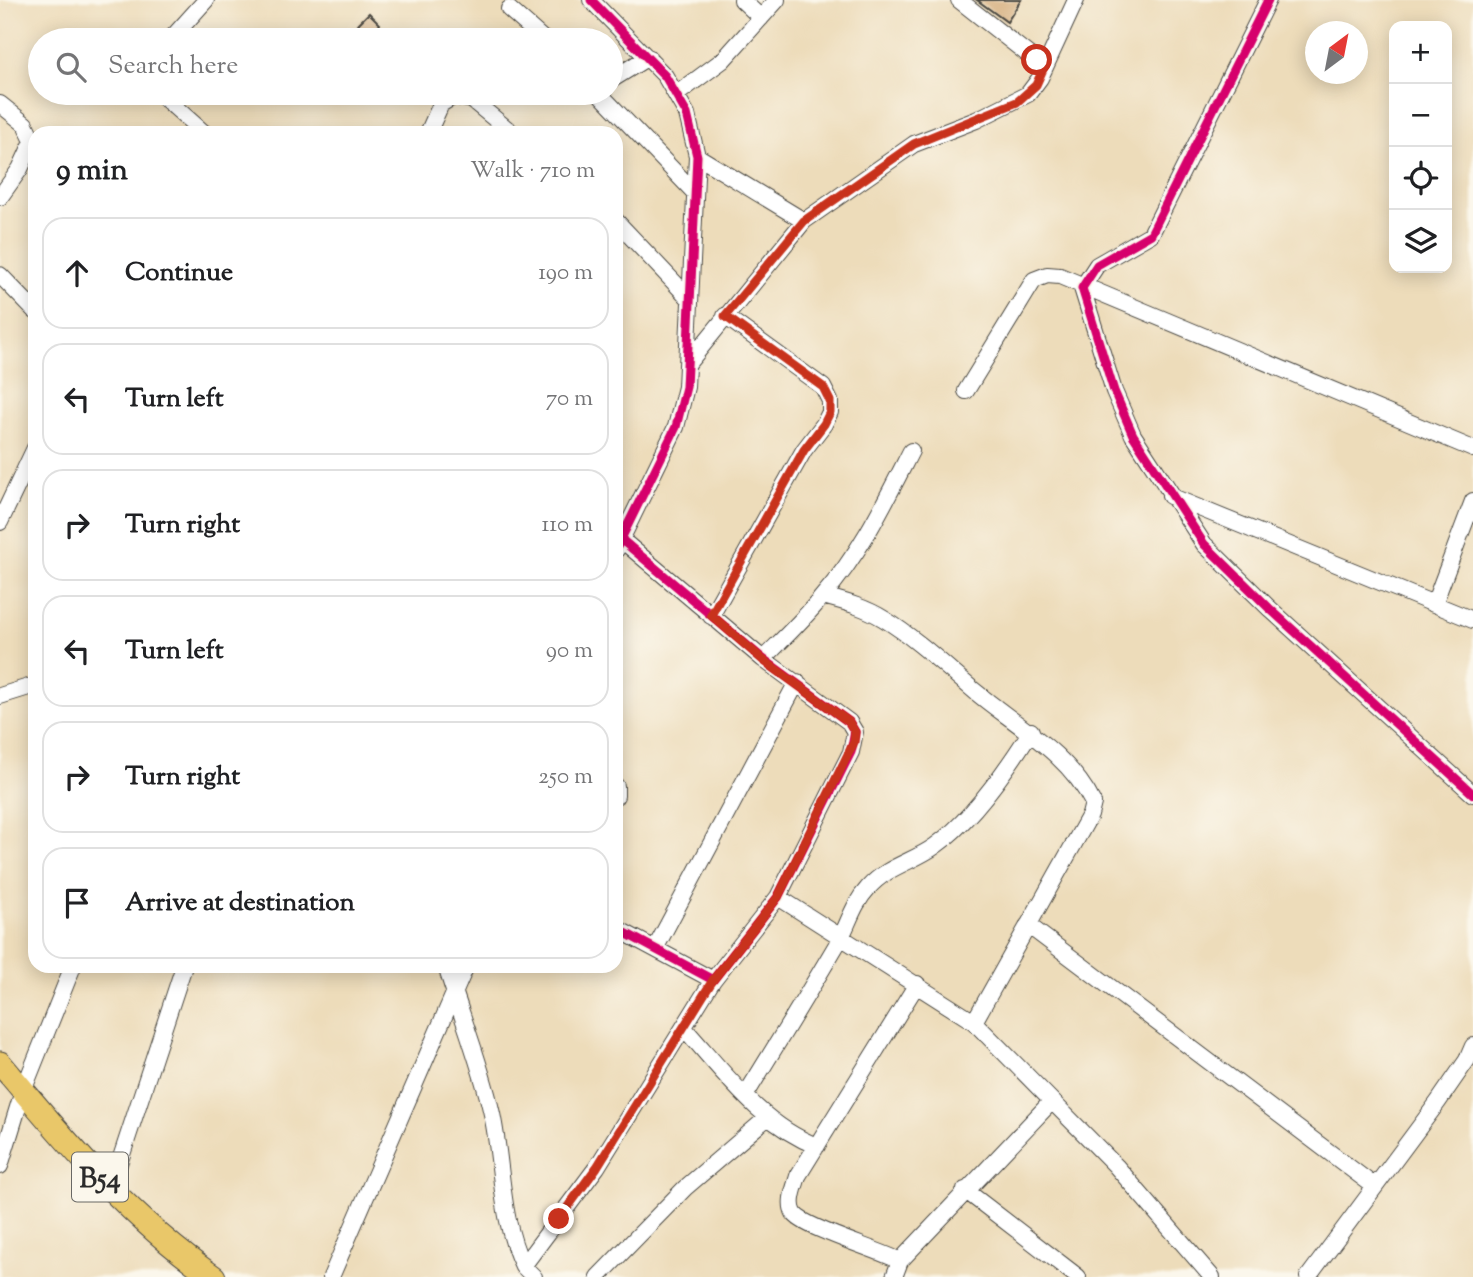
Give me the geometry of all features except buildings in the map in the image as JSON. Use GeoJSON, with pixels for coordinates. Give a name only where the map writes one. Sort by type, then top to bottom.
{"type":"FeatureCollection","features":[{"type":"Feature","properties":{"kind":"highway","name":"B54"},"geometry":{"type":"LineString","coordinates":[[0,1063],[111,1188],[165,1241],[214,1277]]}},
{"type":"Feature","properties":{"kind":"street"},"geometry":{"type":"LineString","coordinates":[[181,28],[206,0]]}},
{"type":"Feature","properties":{"kind":"street"},"geometry":{"type":"LineString","coordinates":[[591,0],[619,28]]}},
{"type":"Feature","properties":{"kind":"street"},"geometry":{"type":"LineString","coordinates":[[742,0],[761,18]]}},
{"type":"Feature","properties":{"kind":"street"},"geometry":{"type":"LineString","coordinates":[[677,94],[723,60],[777,0]]}},
{"type":"Feature","properties":{"kind":"street"},"geometry":{"type":"LineString","coordinates":[[959,0],[1044,67]]}},
{"type":"Feature","properties":{"kind":"street"},"geometry":{"type":"LineString","coordinates":[[689,362],[804,221],[914,144],[1017,102],[1036,85],[1076,0]]}},
{"type":"Feature","properties":{"kind":"street"},"geometry":{"type":"LineString","coordinates":[[1082,288],[1097,265],[1141,243],[1151,234],[1268,0]]}},
{"type":"Feature","properties":{"kind":"street"},"geometry":{"type":"LineString","coordinates":[[509,9],[530,28]]}},
{"type":"Feature","properties":{"kind":"street"},"geometry":{"type":"LineString","coordinates":[[623,31],[649,57],[677,94],[687,114],[697,156],[689,298],[689,362],[676,427],[623,531]]}},
{"type":"Feature","properties":{"kind":"street"},"geometry":{"type":"LineString","coordinates":[[623,73],[649,57]]}},
{"type":"Feature","properties":{"kind":"street"},"geometry":{"type":"LineString","coordinates":[[0,104],[28,127]]}},
{"type":"Feature","properties":{"kind":"street"},"geometry":{"type":"LineString","coordinates":[[172,105],[196,126]]}},
{"type":"Feature","properties":{"kind":"street"},"geometry":{"type":"LineString","coordinates":[[431,126],[441,105]]}},
{"type":"Feature","properties":{"kind":"street"},"geometry":{"type":"LineString","coordinates":[[478,105],[504,126]]}},
{"type":"Feature","properties":{"kind":"street"},"geometry":{"type":"LineString","coordinates":[[611,105],[695,192]]}},
{"type":"Feature","properties":{"kind":"street"},"geometry":{"type":"LineString","coordinates":[[0,197],[20,169],[28,152]]}},
{"type":"Feature","properties":{"kind":"street"},"geometry":{"type":"LineString","coordinates":[[697,156],[804,221]]}},
{"type":"Feature","properties":{"kind":"street"},"geometry":{"type":"LineString","coordinates":[[623,228],[689,298]]}},
{"type":"Feature","properties":{"kind":"street"},"geometry":{"type":"LineString","coordinates":[[0,275],[28,304]]}},
{"type":"Feature","properties":{"kind":"street"},"geometry":{"type":"LineString","coordinates":[[966,391],[1034,280],[1046,275],[1060,276],[1082,288],[1473,449]]}},
{"type":"Feature","properties":{"kind":"street"},"geometry":{"type":"LineString","coordinates":[[1082,288],[1114,391],[1133,435],[1170,496],[1204,544],[1269,608],[1473,794]]}},
{"type":"Feature","properties":{"kind":"street"},"geometry":{"type":"LineString","coordinates":[[711,615],[804,450],[830,412],[830,401],[823,387],[725,316]]}},
{"type":"Feature","properties":{"kind":"street"},"geometry":{"type":"LineString","coordinates":[[763,660],[823,596],[878,515],[911,451]]}},
{"type":"Feature","properties":{"kind":"street"},"geometry":{"type":"LineString","coordinates":[[0,522],[28,463]]}},
{"type":"Feature","properties":{"kind":"street"},"geometry":{"type":"LineString","coordinates":[[1170,496],[1473,620]]}},
{"type":"Feature","properties":{"kind":"street"},"geometry":{"type":"LineString","coordinates":[[1434,604],[1473,501]]}},
{"type":"Feature","properties":{"kind":"street"},"geometry":{"type":"LineString","coordinates":[[528,1271],[597,1167],[713,980],[778,897],[854,742],[855,732],[849,722],[763,660],[623,545]]}},
{"type":"Feature","properties":{"kind":"street"},"geometry":{"type":"LineString","coordinates":[[823,596],[857,605],[884,619],[980,696],[1031,731],[1086,791],[1093,808],[974,1022]]}},
{"type":"Feature","properties":{"kind":"street"},"geometry":{"type":"LineString","coordinates":[[655,949],[797,682]]}},
{"type":"Feature","properties":{"kind":"street"},"geometry":{"type":"LineString","coordinates":[[0,696],[28,687]]}},
{"type":"Feature","properties":{"kind":"street"},"geometry":{"type":"LineString","coordinates":[[745,1096],[841,937],[856,903],[866,889],[894,865],[932,848],[949,835],[997,780],[1031,731]]}},
{"type":"Feature","properties":{"kind":"street"},"geometry":{"type":"LineString","coordinates":[[778,897],[974,1022],[1009,1054],[1051,1102],[1116,1166],[1212,1277]]}},
{"type":"Feature","properties":{"kind":"street"},"geometry":{"type":"LineString","coordinates":[[1028,925],[1374,1186]]}},
{"type":"Feature","properties":{"kind":"street"},"geometry":{"type":"LineString","coordinates":[[623,932],[713,980]]}},
{"type":"Feature","properties":{"kind":"street"},"geometry":{"type":"LineString","coordinates":[[0,1166],[23,1091],[70,973]]}},
{"type":"Feature","properties":{"kind":"street"},"geometry":{"type":"LineString","coordinates":[[111,1188],[182,973]]}},
{"type":"Feature","properties":{"kind":"street"},"geometry":{"type":"LineString","coordinates":[[448,973],[491,1111],[502,1160],[504,1204],[511,1234],[528,1271]]}},
{"type":"Feature","properties":{"kind":"street"},"geometry":{"type":"LineString","coordinates":[[331,1277],[463,973]]}},
{"type":"Feature","properties":{"kind":"street"},"geometry":{"type":"LineString","coordinates":[[900,1261],[813,1226],[794,1214],[791,1203],[798,1176],[917,984]]}},
{"type":"Feature","properties":{"kind":"street"},"geometry":{"type":"LineString","coordinates":[[684,1028],[745,1096],[768,1117],[788,1132],[817,1146]]}},
{"type":"Feature","properties":{"kind":"street"},"geometry":{"type":"LineString","coordinates":[[1308,1277],[1460,1071],[1473,1046]]}},
{"type":"Feature","properties":{"kind":"street"},"geometry":{"type":"LineString","coordinates":[[894,1277],[900,1261],[1051,1102]]}},
{"type":"Feature","properties":{"kind":"street"},"geometry":{"type":"LineString","coordinates":[[598,1277],[685,1188],[768,1117]]}},
{"type":"Feature","properties":{"kind":"street"},"geometry":{"type":"LineString","coordinates":[[965,1190],[1079,1277]]}},
{"type":"Feature","properties":{"kind":"cycle path"},"geometry":{"type":"LineString","coordinates":[[591,0],[618,28]]}},
{"type":"Feature","properties":{"kind":"cycle path"},"geometry":{"type":"LineString","coordinates":[[1268,0],[1151,234],[1097,265],[1082,288],[1114,391],[1133,435],[1204,544],[1269,608],[1473,794]]}},
{"type":"Feature","properties":{"kind":"cycle path"},"geometry":{"type":"LineString","coordinates":[[623,33],[665,76],[687,114],[697,156],[686,387],[676,427],[623,535]]}},
{"type":"Feature","properties":{"kind":"cycle path"},"geometry":{"type":"LineString","coordinates":[[623,541],[763,659],[849,722],[855,732],[851,752],[778,897],[713,980],[623,932]]}},
{"type":"Feature","properties":{"kind":"route"},"geometry":{"type":"LineString","coordinates":[[559,1219],[597,1167],[713,980],[778,897],[854,742],[855,732],[849,722],[763,660],[711,615],[804,450],[830,412],[830,401],[823,387],[725,316],[804,221],[914,144],[1017,102],[1028,94],[1040,78],[1044,67],[1037,60]]}}]}
